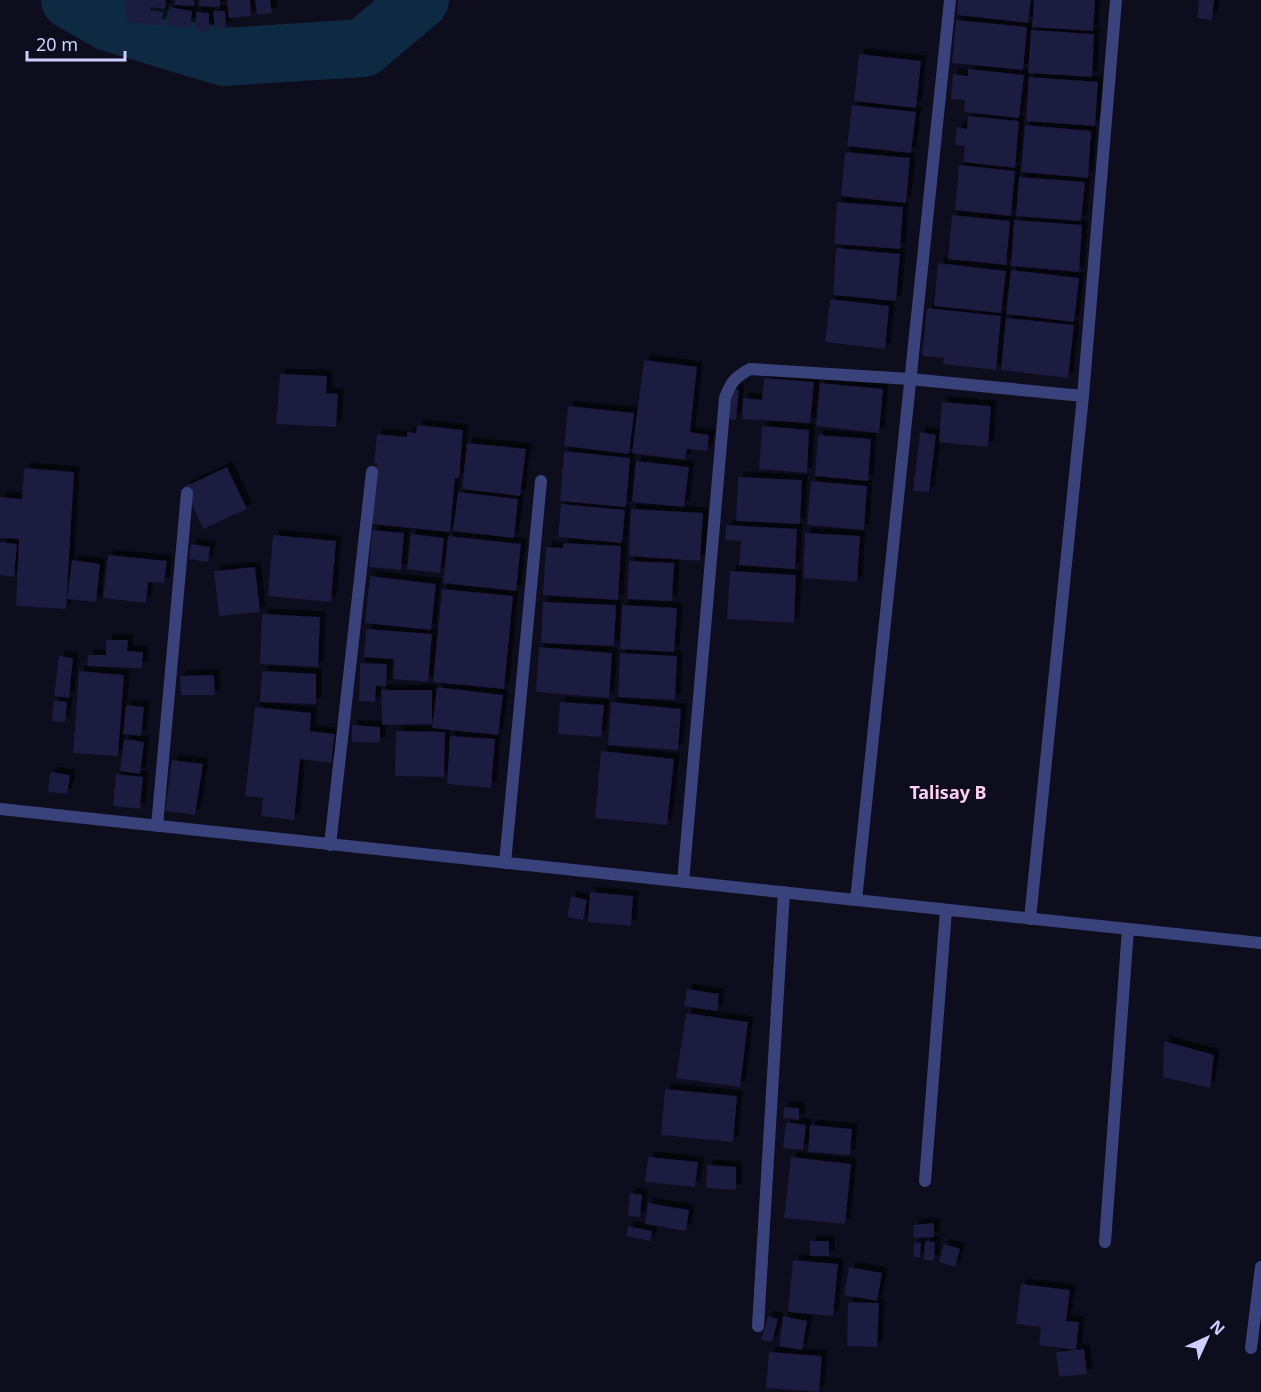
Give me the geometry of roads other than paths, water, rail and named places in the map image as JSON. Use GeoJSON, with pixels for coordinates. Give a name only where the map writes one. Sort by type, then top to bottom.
{"type":"FeatureCollection","features":[{"type":"Feature","properties":{"kind":"street"},"geometry":{"type":"LineString","coordinates":[[856,900],[950,0]]}},
{"type":"Feature","properties":{"kind":"street"},"geometry":{"type":"LineString","coordinates":[[1030,919],[1083,396],[1116,0]]}},
{"type":"Feature","properties":{"kind":"street"},"geometry":{"type":"LineString","coordinates":[[683,882],[724,398],[731,384],[739,375],[750,369],[910,379],[1083,396]]}},
{"type":"Feature","properties":{"kind":"street"},"geometry":{"type":"LineString","coordinates":[[330,845],[372,472]]}},
{"type":"Feature","properties":{"kind":"street"},"geometry":{"type":"LineString","coordinates":[[505,863],[541,481]]}},
{"type":"Feature","properties":{"kind":"street"},"geometry":{"type":"LineString","coordinates":[[157,826],[187,494]]}},
{"type":"Feature","properties":{"kind":"street"},"geometry":{"type":"LineString","coordinates":[[0,809],[1261,943]]}},
{"type":"Feature","properties":{"kind":"street"},"geometry":{"type":"LineString","coordinates":[[759,1326],[784,892]]}},
{"type":"Feature","properties":{"kind":"street"},"geometry":{"type":"LineString","coordinates":[[924,1181],[946,910]]}},
{"type":"Feature","properties":{"kind":"street"},"geometry":{"type":"LineString","coordinates":[[1105,1242],[1128,929]]}},
{"type":"Feature","properties":{"kind":"street"},"geometry":{"type":"LineString","coordinates":[[1251,1348],[1261,1267]]}},
{"type":"Feature","properties":{"kind":"waterway"},"geometry":{"type":"LineString","coordinates":[[70,0],[108,22],[224,57],[363,48],[420,0]]}},
{"type":"Feature","properties":{"kind":"district","name":"Talisay B"},"geometry":{"type":"Point","coordinates":[948,792]}}]}
